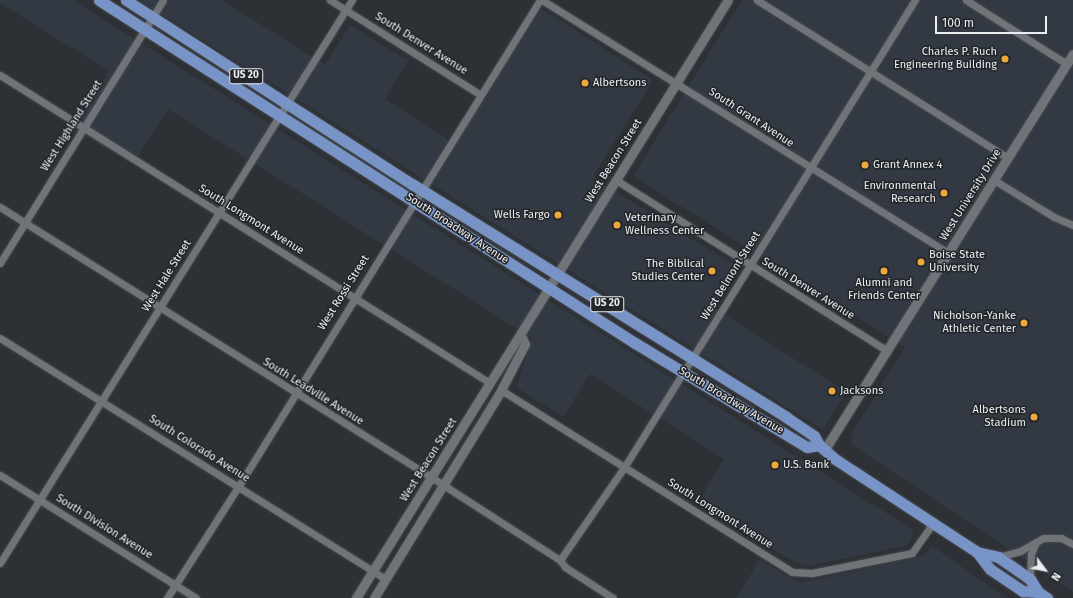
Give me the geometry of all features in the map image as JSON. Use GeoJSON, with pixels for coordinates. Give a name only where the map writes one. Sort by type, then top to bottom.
{"type":"FeatureCollection","features":[{"type":"Feature","properties":{"kind":"main road","name":"South Broadway Avenue"},"geometry":{"type":"LineString","coordinates":[[99,0],[281,114],[549,288],[684,372],[807,447],[822,447]]}},
{"type":"Feature","properties":{"kind":"main road","name":"South Broadway Avenue"},"geometry":{"type":"LineString","coordinates":[[126,0],[288,102],[422,189],[809,432],[835,459],[977,552],[990,569],[1023,591],[1043,595]]}},
{"type":"Feature","properties":{"kind":"main road","name":"South Broadway Avenue"},"geometry":{"type":"LineString","coordinates":[[977,552],[998,557],[1030,579],[1043,595]]}},
{"type":"Feature","properties":{"kind":"street","name":"West Highland Street"},"geometry":{"type":"LineString","coordinates":[[0,262],[163,0]]}},
{"type":"Feature","properties":{"kind":"street","name":"South Denver Avenue"},"geometry":{"type":"LineString","coordinates":[[330,0],[481,95]]}},
{"type":"Feature","properties":{"kind":"street","name":"West Hale Street"},"geometry":{"type":"LineString","coordinates":[[0,563],[352,0]]}},
{"type":"Feature","properties":{"kind":"street","name":"South Grant Avenue"},"geometry":{"type":"LineString","coordinates":[[541,0],[676,83],[810,169],[949,253]]}},
{"type":"Feature","properties":{"kind":"street","name":"West Rossi Street"},"geometry":{"type":"LineString","coordinates":[[167,598],[238,487],[414,201],[541,0]]}},
{"type":"Feature","properties":{"kind":"street","name":"West Beacon Street"},"geometry":{"type":"LineString","coordinates":[[356,598],[490,383],[515,338],[521,335],[728,0]]}},
{"type":"Feature","properties":{"kind":"street"},"geometry":{"type":"LineString","coordinates":[[756,0],[1008,158]]}},
{"type":"Feature","properties":{"kind":"street","name":"West Belmont Street"},"geometry":{"type":"LineString","coordinates":[[560,560],[625,466],[916,0]]}},
{"type":"Feature","properties":{"kind":"street"},"geometry":{"type":"LineString","coordinates":[[966,0],[1067,64]]}},
{"type":"Feature","properties":{"kind":"street","name":"West University Drive"},"geometry":{"type":"LineString","coordinates":[[822,447],[888,351],[1073,54]]}},
{"type":"Feature","properties":{"kind":"street","name":"South Longmont Avenue"},"geometry":{"type":"LineString","coordinates":[[0,75],[490,383]]}},
{"type":"Feature","properties":{"kind":"street","name":"South Denver Avenue"},"geometry":{"type":"LineString","coordinates":[[616,180],[888,351]]}},
{"type":"Feature","properties":{"kind":"street"},"geometry":{"type":"LineString","coordinates":[[994,180],[1054,217],[1073,225]]}},
{"type":"Feature","properties":{"kind":"street","name":"South Leadville Avenue"},"geometry":{"type":"LineString","coordinates":[[0,207],[24,224],[431,477],[560,560],[565,568],[613,598]]}},
{"type":"Feature","properties":{"kind":"street","name":"West Beacon Street"},"geometry":{"type":"LineString","coordinates":[[374,598],[444,486],[501,390],[525,344],[521,335]]}},
{"type":"Feature","properties":{"kind":"street","name":"South Colorado Avenue"},"geometry":{"type":"LineString","coordinates":[[0,338],[386,579]]}},
{"type":"Feature","properties":{"kind":"street","name":"South Longmont Avenue"},"geometry":{"type":"LineString","coordinates":[[501,390],[625,466],[792,572],[812,573],[912,553],[933,523]]}},
{"type":"Feature","properties":{"kind":"street","name":"South Division Avenue"},"geometry":{"type":"LineString","coordinates":[[0,475],[196,598]]}},
{"type":"Feature","properties":{"kind":"street"},"geometry":{"type":"LineString","coordinates":[[998,557],[1020,551],[1043,538],[1052,536],[1073,544]]}},
{"type":"Feature","properties":{"kind":"street"},"geometry":{"type":"LineString","coordinates":[[1030,579],[1031,554],[1036,542]]}},
{"type":"Feature","properties":{"kind":"shaded area"},"geometry":{"type":"Polygon","coordinates":[[[0,0],[73,0],[913,530],[911,542],[904,546],[809,566],[801,565],[755,540],[698,502],[724,459],[590,374],[563,417],[516,387],[532,338],[168,109],[133,164],[73,129],[109,71],[0,3],[0,0]]]}},
{"type":"Feature","properties":{"kind":"shaded area"},"geometry":{"type":"Polygon","coordinates":[[[139,0],[222,0],[325,65],[350,25],[408,61],[385,99],[443,136],[454,147],[541,8],[653,80],[594,175],[598,181],[738,267],[713,307],[846,392],[823,430],[139,0]]]}},
{"type":"Feature","properties":{"kind":"shaded area","name":"Boise State University"},"geometry":{"type":"Polygon","coordinates":[[[742,0],[1073,0],[1073,592],[852,445],[851,435],[905,347],[633,176],[742,0]]]}},
{"type":"Feature","properties":{"kind":"shaded area"},"geometry":{"type":"Polygon","coordinates":[[[932,546],[1007,598],[736,598],[760,559],[799,583],[924,556],[932,546]]]}},
{"type":"Feature","properties":{"kind":"place","name":"Charles P. Ruch Engineering Building"},"geometry":{"type":"Point","coordinates":[1005,59]}},
{"type":"Feature","properties":{"kind":"place","name":"Albertsons"},"geometry":{"type":"Point","coordinates":[585,83]}},
{"type":"Feature","properties":{"kind":"place","name":"Grant Annex 4"},"geometry":{"type":"Point","coordinates":[865,165]}},
{"type":"Feature","properties":{"kind":"place","name":"Environmental Research"},"geometry":{"type":"Point","coordinates":[944,193]}},
{"type":"Feature","properties":{"kind":"place","name":"Wells Fargo"},"geometry":{"type":"Point","coordinates":[558,215]}},
{"type":"Feature","properties":{"kind":"place","name":"Veterinary Wellness Center"},"geometry":{"type":"Point","coordinates":[617,225]}},
{"type":"Feature","properties":{"kind":"place","name":"Boise State University"},"geometry":{"type":"Point","coordinates":[921,262]}},
{"type":"Feature","properties":{"kind":"place","name":"The Biblical Studies Center"},"geometry":{"type":"Point","coordinates":[712,271]}},
{"type":"Feature","properties":{"kind":"place","name":"Alumni and Friends Center"},"geometry":{"type":"Point","coordinates":[884,271]}},
{"type":"Feature","properties":{"kind":"place","name":"Nicholson-Yanke Athletic Center"},"geometry":{"type":"Point","coordinates":[1024,323]}},
{"type":"Feature","properties":{"kind":"place","name":"Jacksons"},"geometry":{"type":"Point","coordinates":[832,391]}},
{"type":"Feature","properties":{"kind":"place","name":"Albertsons Stadium"},"geometry":{"type":"Point","coordinates":[1034,417]}},
{"type":"Feature","properties":{"kind":"place","name":"U.S. Bank"},"geometry":{"type":"Point","coordinates":[775,465]}}]}
